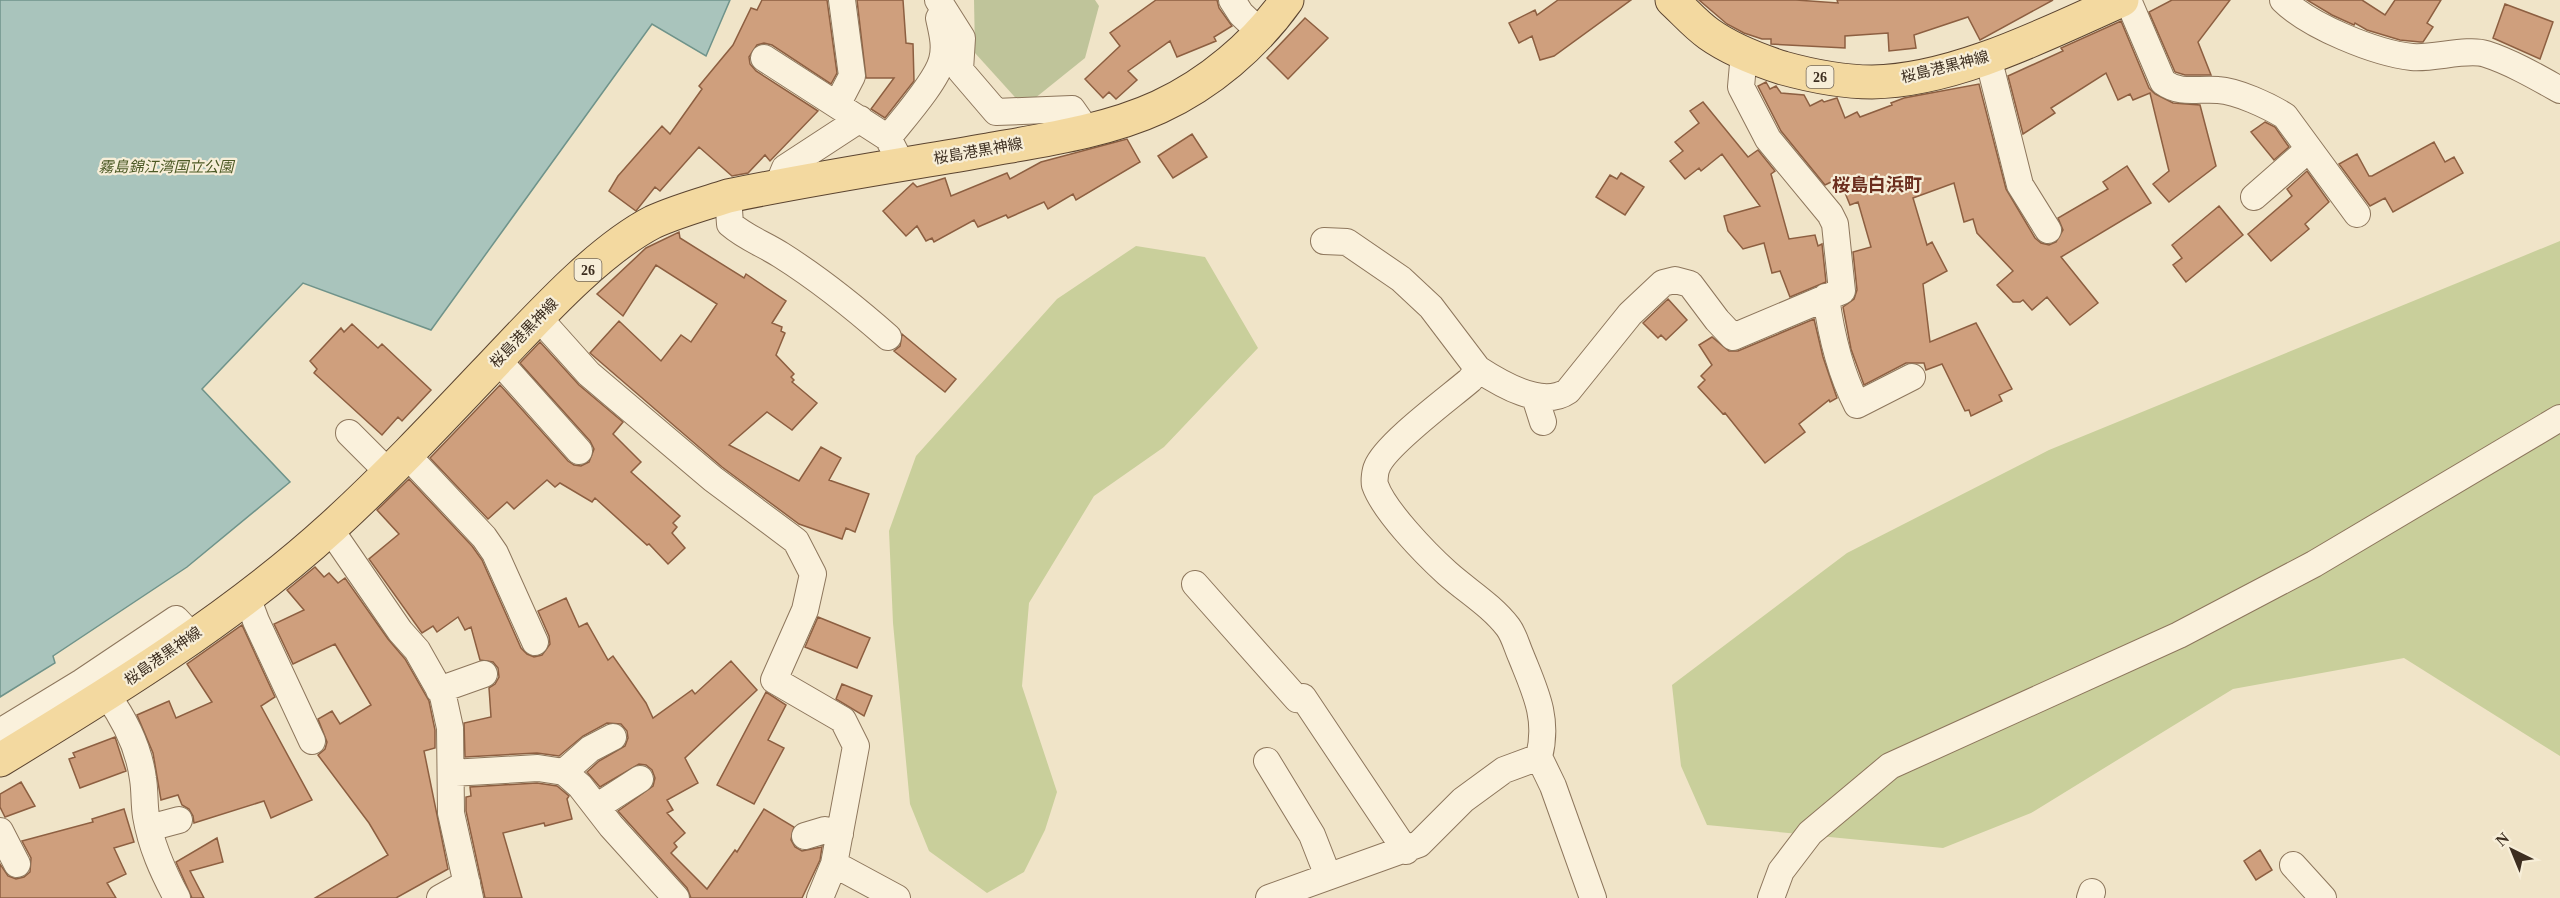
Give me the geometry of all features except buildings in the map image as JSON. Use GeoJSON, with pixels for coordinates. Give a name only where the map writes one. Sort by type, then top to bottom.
{"type":"FeatureCollection","features":[{"type":"Feature","properties":{"kind":"main road","name":"桜島港黒神線"},"geometry":{"type":"LineString","coordinates":[[0,760],[107,695],[192,636],[247,597],[330,529],[398,464],[538,317],[584,273],[652,223],[685,209],[728,196],[778,185],[895,151],[1041,140],[1159,107],[1196,87],[1232,60],[1261,33],[1287,0]]}},
{"type":"Feature","properties":{"kind":"main road","name":"桜島港黒神線"},"geometry":{"type":"LineString","coordinates":[[1671,0],[1709,34],[1744,53],[1802,73],[1829,79],[1873,82],[1919,76],[1988,57],[2122,0]]}},
{"type":"Feature","properties":{"kind":"street"},"geometry":{"type":"LineString","coordinates":[[837,105],[852,76],[842,0]]}},
{"type":"Feature","properties":{"kind":"street"},"geometry":{"type":"LineString","coordinates":[[764,58],[860,119],[895,151],[942,62],[944,41],[936,0]]}},
{"type":"Feature","properties":{"kind":"street"},"geometry":{"type":"LineString","coordinates":[[936,0],[962,39]]}},
{"type":"Feature","properties":{"kind":"street"},"geometry":{"type":"LineString","coordinates":[[949,0],[961,26],[960,70],[996,112],[1072,109],[1086,129]]}},
{"type":"Feature","properties":{"kind":"street"},"geometry":{"type":"LineString","coordinates":[[1232,0],[1241,14],[1261,33]]}},
{"type":"Feature","properties":{"kind":"street"},"geometry":{"type":"LineString","coordinates":[[2128,0],[2163,82],[2174,90],[2221,90],[2272,108],[2292,124],[2357,214]]}},
{"type":"Feature","properties":{"kind":"street"},"geometry":{"type":"LineString","coordinates":[[2283,0],[2312,23],[2362,44],[2412,57],[2484,53],[2560,90]]}},
{"type":"Feature","properties":{"kind":"street"},"geometry":{"type":"LineString","coordinates":[[1324,241],[1347,242],[1401,279],[1431,307],[1478,369],[1491,378],[1535,397],[1558,397],[1568,391],[1630,314],[1663,283],[1675,280],[1690,284],[1733,337],[1842,291],[1835,224],[1830,214],[1768,139],[1741,87],[1744,53]]}},
{"type":"Feature","properties":{"kind":"street"},"geometry":{"type":"LineString","coordinates":[[1988,57],[2020,185],[2048,230]]}},
{"type":"Feature","properties":{"kind":"street"},"geometry":{"type":"LineString","coordinates":[[778,185],[785,168],[860,119]]}},
{"type":"Feature","properties":{"kind":"street"},"geometry":{"type":"LineString","coordinates":[[2254,197],[2309,148]]}},
{"type":"Feature","properties":{"kind":"street"},"geometry":{"type":"LineString","coordinates":[[728,196],[730,224],[746,237],[780,254],[852,305],[888,336]]}},
{"type":"Feature","properties":{"kind":"street"},"geometry":{"type":"LineString","coordinates":[[1826,297],[1832,337],[1849,390],[1857,405],[1912,377]]}},
{"type":"Feature","properties":{"kind":"street"},"geometry":{"type":"LineString","coordinates":[[538,317],[589,375],[712,479],[795,542],[813,574],[805,610],[774,680],[843,720],[856,746],[834,864],[820,898]]}},
{"type":"Feature","properties":{"kind":"street"},"geometry":{"type":"LineString","coordinates":[[498,360],[579,452]]}},
{"type":"Feature","properties":{"kind":"street"},"geometry":{"type":"LineString","coordinates":[[1478,369],[1470,380],[1394,444],[1377,466],[1374,483],[1384,501],[1416,543],[1447,573],[1490,606],[1510,629],[1536,692],[1542,713],[1544,737],[1539,757],[1553,786],[1593,898]]}},
{"type":"Feature","properties":{"kind":"street"},"geometry":{"type":"LineString","coordinates":[[1535,397],[1543,423]]}},
{"type":"Feature","properties":{"kind":"street"},"geometry":{"type":"LineString","coordinates":[[1771,898],[1781,871],[1810,833],[1890,766],[2179,635],[2314,564],[2560,418]]}},
{"type":"Feature","properties":{"kind":"street"},"geometry":{"type":"LineString","coordinates":[[349,433],[398,464],[484,537],[495,553],[535,642]]}},
{"type":"Feature","properties":{"kind":"street"},"geometry":{"type":"LineString","coordinates":[[330,529],[400,631],[417,650],[443,696],[450,728],[451,813],[469,891],[440,898]]}},
{"type":"Feature","properties":{"kind":"street"},"geometry":{"type":"LineString","coordinates":[[1195,584],[1297,699],[1303,697],[1406,850]]}},
{"type":"Feature","properties":{"kind":"street"},"geometry":{"type":"LineString","coordinates":[[247,597],[312,741]]}},
{"type":"Feature","properties":{"kind":"street"},"geometry":{"type":"LineString","coordinates":[[0,732],[82,682],[176,619],[192,636]]}},
{"type":"Feature","properties":{"kind":"street"},"geometry":{"type":"LineString","coordinates":[[439,690],[484,674]]}},
{"type":"Feature","properties":{"kind":"street"},"geometry":{"type":"LineString","coordinates":[[107,695],[122,717],[136,746],[149,828],[158,862],[177,898]]}},
{"type":"Feature","properties":{"kind":"street"},"geometry":{"type":"LineString","coordinates":[[564,772],[590,749],[613,737]]}},
{"type":"Feature","properties":{"kind":"street"},"geometry":{"type":"LineString","coordinates":[[1269,898],[1406,850],[1432,833],[1463,800],[1504,770],[1539,757]]}},
{"type":"Feature","properties":{"kind":"street"},"geometry":{"type":"LineString","coordinates":[[1267,761],[1312,835],[1328,876]]}},
{"type":"Feature","properties":{"kind":"street"},"geometry":{"type":"LineString","coordinates":[[451,772],[538,768],[564,772],[598,806],[611,826],[676,898]]}},
{"type":"Feature","properties":{"kind":"street"},"geometry":{"type":"LineString","coordinates":[[598,806],[640,779]]}},
{"type":"Feature","properties":{"kind":"street"},"geometry":{"type":"LineString","coordinates":[[149,828],[179,820]]}},
{"type":"Feature","properties":{"kind":"street"},"geometry":{"type":"LineString","coordinates":[[805,836],[825,830],[840,834]]}},
{"type":"Feature","properties":{"kind":"street"},"geometry":{"type":"LineString","coordinates":[[0,831],[17,864]]}},
{"type":"Feature","properties":{"kind":"street"},"geometry":{"type":"LineString","coordinates":[[834,864],[897,898]]}},
{"type":"Feature","properties":{"kind":"street"},"geometry":{"type":"LineString","coordinates":[[2293,865],[2323,898]]}},
{"type":"Feature","properties":{"kind":"green space"},"geometry":{"type":"Polygon","coordinates":[[[974,0],[1095,0],[1099,6],[1085,58],[1024,107],[975,53],[974,0]]]}},
{"type":"Feature","properties":{"kind":"green space"},"geometry":{"type":"Polygon","coordinates":[[[2560,241],[2560,756],[2404,658],[2233,689],[2031,813],[1943,848],[1707,825],[1681,766],[1672,685],[1847,553],[2049,450],[2560,241]]]}},
{"type":"Feature","properties":{"kind":"green space"},"geometry":{"type":"Polygon","coordinates":[[[1136,246],[1205,257],[1258,348],[1164,447],[1094,496],[1029,603],[1022,686],[1057,792],[1045,830],[1024,872],[987,893],[929,851],[910,804],[893,623],[889,531],[916,456],[1057,299],[1136,246]]]}},
{"type":"Feature","properties":{"kind":"water","name":"霧島錦江湾国立公園"},"geometry":{"type":"Polygon","coordinates":[[[0,0],[730,0],[706,56],[652,24],[431,330],[303,283],[202,389],[290,482],[187,567],[53,656],[55,663],[0,697],[0,0]]]}},
{"type":"Feature","properties":{"kind":"district","name":"桜島白浜町"},"geometry":{"type":"Point","coordinates":[1877,185]}}]}
